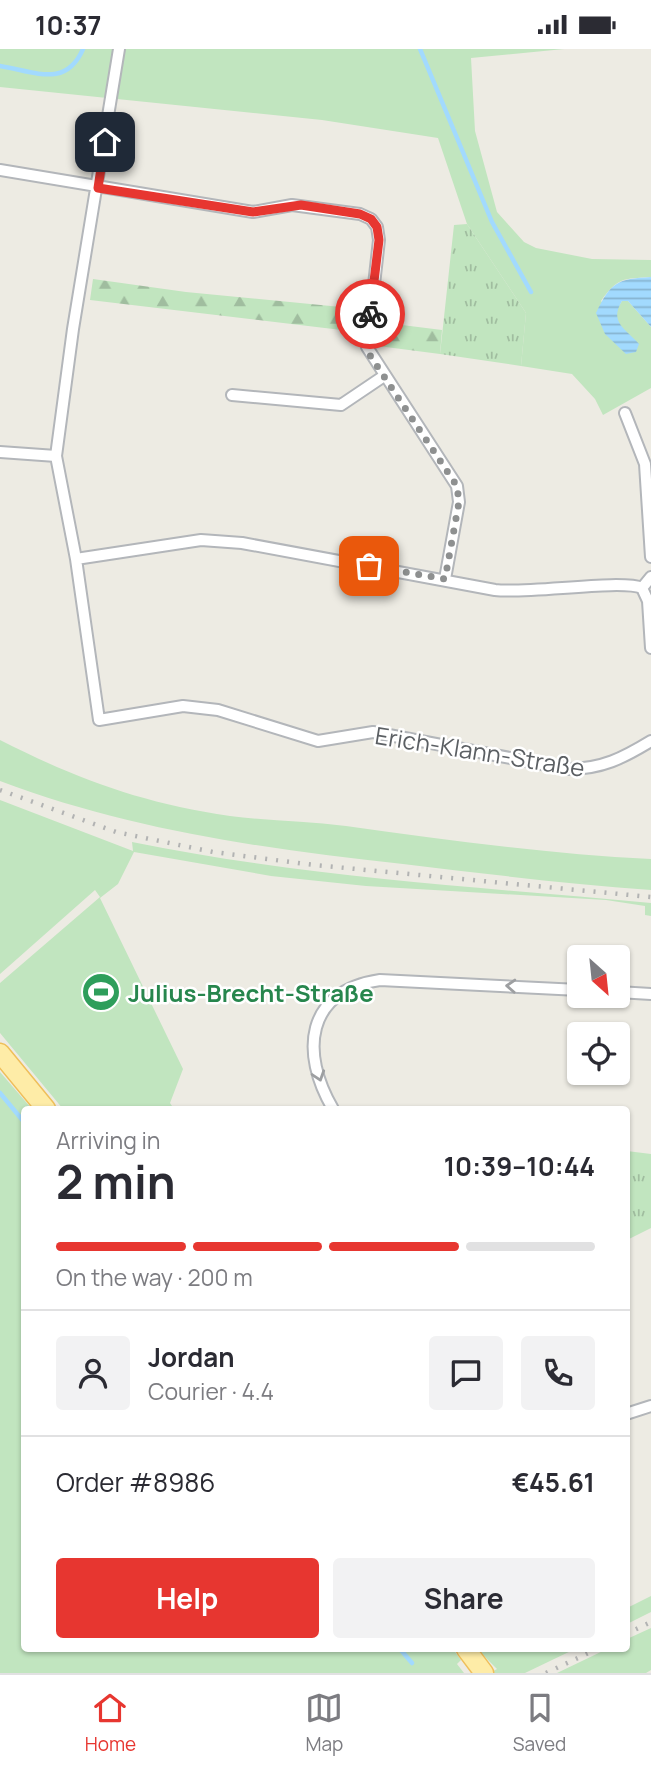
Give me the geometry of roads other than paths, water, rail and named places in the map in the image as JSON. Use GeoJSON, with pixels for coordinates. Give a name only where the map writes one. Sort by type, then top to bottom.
{"type":"FeatureCollection","features":[{"type":"Feature","properties":{"kind":"main road"},"geometry":{"type":"LineString","coordinates":[[0,1053],[44,1106]]}},
{"type":"Feature","properties":{"kind":"main road"},"geometry":{"type":"LineString","coordinates":[[468,1652],[484,1673]]}},
{"type":"Feature","properties":{"kind":"street"},"geometry":{"type":"LineString","coordinates":[[118,49],[98,188],[73,329],[56,456],[76,559],[201,540],[242,543],[513,592],[625,585],[642,588]]}},
{"type":"Feature","properties":{"kind":"street"},"geometry":{"type":"LineString","coordinates":[[0,170],[253,212],[301,205],[360,214],[371,219],[377,227],[379,240],[367,347],[457,486],[459,502],[445,579]]}},
{"type":"Feature","properties":{"kind":"street"},"geometry":{"type":"LineString","coordinates":[[232,395],[341,405],[384,376]]}},
{"type":"Feature","properties":{"kind":"street"},"geometry":{"type":"LineString","coordinates":[[625,414],[645,464],[651,557]]}},
{"type":"Feature","properties":{"kind":"street"},"geometry":{"type":"LineString","coordinates":[[0,452],[56,456]]}},
{"type":"Feature","properties":{"kind":"street","name":"Erich-Klann-Straße"},"geometry":{"type":"LineString","coordinates":[[76,559],[99,720],[183,706],[206,709],[318,741],[373,732],[568,769],[594,769],[619,760],[651,741]]}},
{"type":"Feature","properties":{"kind":"street"},"geometry":{"type":"LineString","coordinates":[[642,588],[651,577]]}},
{"type":"Feature","properties":{"kind":"street"},"geometry":{"type":"LineString","coordinates":[[642,588],[648,601],[651,648]]}},
{"type":"Feature","properties":{"kind":"street"},"geometry":{"type":"LineString","coordinates":[[332,1106],[315,1072],[313,1039],[319,1017],[337,995],[357,983],[380,980],[567,989]]}},
{"type":"Feature","properties":{"kind":"street"},"geometry":{"type":"LineString","coordinates":[[630,993],[651,994]]}},
{"type":"Feature","properties":{"kind":"street"},"geometry":{"type":"LineString","coordinates":[[630,1413],[651,1406]]}},
{"type":"Feature","properties":{"kind":"water"},"geometry":{"type":"Polygon","coordinates":[[[651,277],[651,327],[628,301],[622,301],[618,308],[620,324],[639,344],[636,352],[626,354],[605,334],[596,313],[616,284],[630,279],[651,277]]]}},
{"type":"Feature","properties":{"kind":"waterway"},"geometry":{"type":"LineString","coordinates":[[0,66],[38,74],[59,73],[68,69],[83,49]]}},
{"type":"Feature","properties":{"kind":"waterway"},"geometry":{"type":"LineString","coordinates":[[420,49],[492,222],[531,292]]}},
{"type":"Feature","properties":{"kind":"waterway"},"geometry":{"type":"LineString","coordinates":[[0,1093],[21,1118]]}},
{"type":"Feature","properties":{"kind":"waterway"},"geometry":{"type":"LineString","coordinates":[[403,1652],[412,1663]]}},
{"type":"Feature","properties":{"kind":"railway"},"geometry":{"type":"LineString","coordinates":[[0,790],[116,832],[213,852],[314,865],[651,897]]}},
{"type":"Feature","properties":{"kind":"railway"},"geometry":{"type":"LineString","coordinates":[[630,1632],[651,1622]]}},
{"type":"Feature","properties":{"kind":"railway"},"geometry":{"type":"LineString","coordinates":[[546,1673],[591,1652]]}},
{"type":"Feature","properties":{"kind":"place","name":"Julius-Brecht-Straße"},"geometry":{"type":"Point","coordinates":[101,992]}}]}
